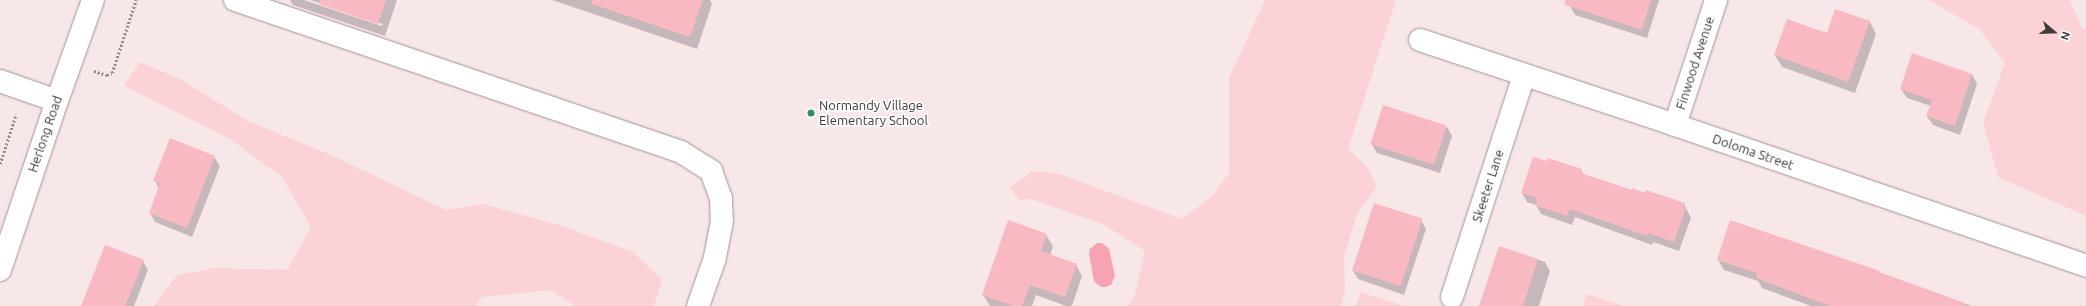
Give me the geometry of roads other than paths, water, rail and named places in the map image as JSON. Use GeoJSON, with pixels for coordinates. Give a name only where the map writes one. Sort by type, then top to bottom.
{"type":"FeatureCollection","features":[{"type":"Feature","properties":{"kind":"street","name":"Herlong Road"},"geometry":{"type":"LineString","coordinates":[[0,270],[93,0]]}},
{"type":"Feature","properties":{"kind":"street"},"geometry":{"type":"LineString","coordinates":[[235,0],[681,152],[711,171],[721,198],[722,220],[715,258],[698,306]]}},
{"type":"Feature","properties":{"kind":"street","name":"Finwood Avenue"},"geometry":{"type":"LineString","coordinates":[[1675,125],[1716,0]]}},
{"type":"Feature","properties":{"kind":"street","name":"Doloma Street"},"geometry":{"type":"LineString","coordinates":[[1420,40],[1675,125],[2086,266]]}},
{"type":"Feature","properties":{"kind":"street","name":"Skeeter Lane"},"geometry":{"type":"LineString","coordinates":[[1452,297],[1524,75]]}},
{"type":"Feature","properties":{"kind":"street"},"geometry":{"type":"LineString","coordinates":[[0,81],[57,101]]}},
{"type":"Feature","properties":{"kind":"place","name":"Normandy Village Elementary School"},"geometry":{"type":"Point","coordinates":[811,113]}}]}
